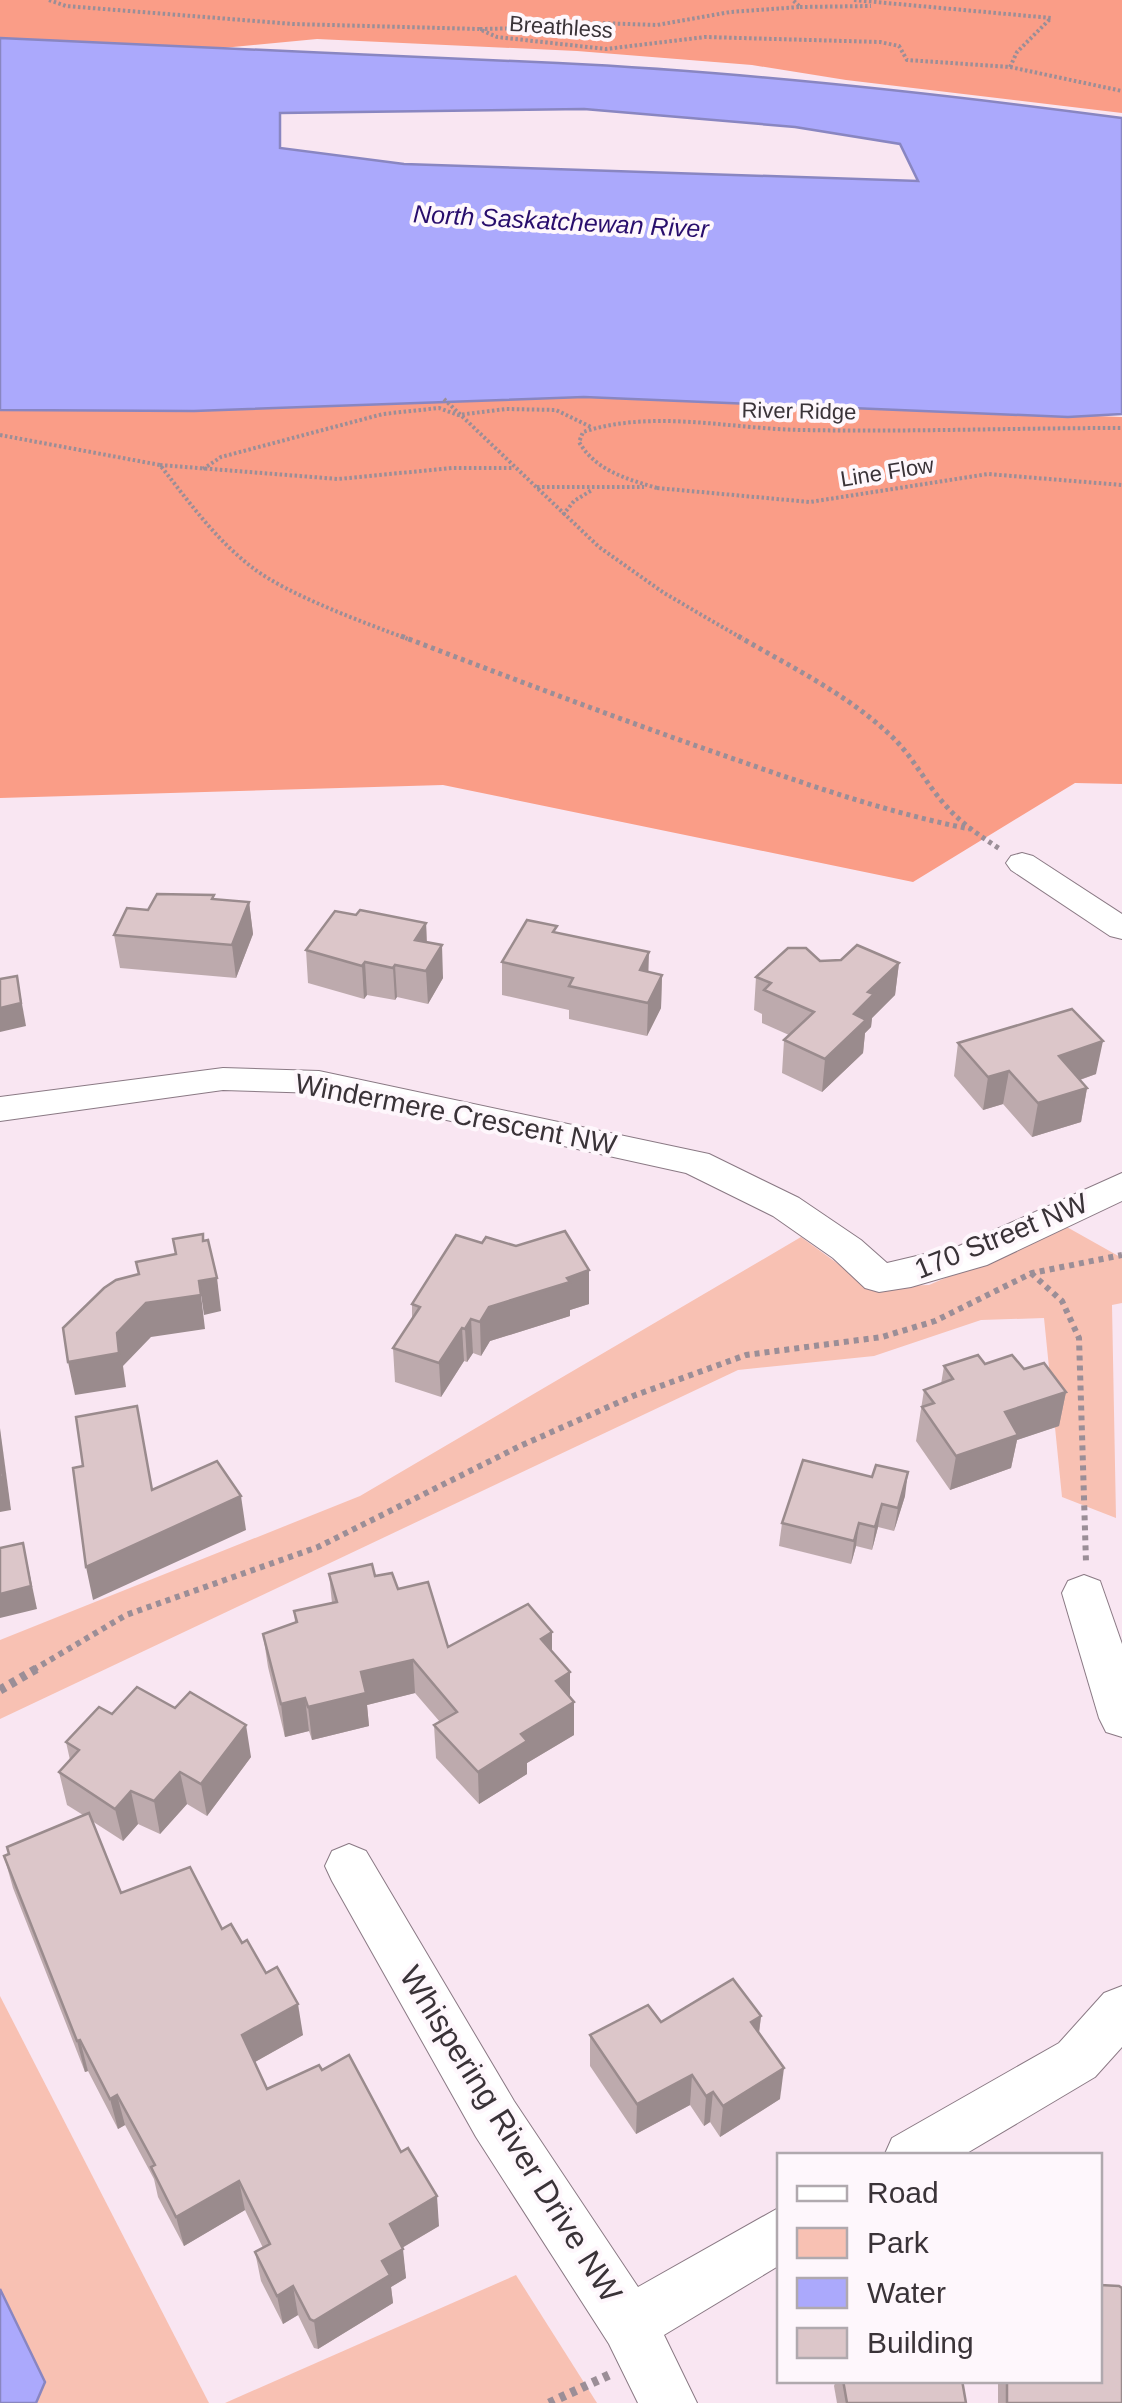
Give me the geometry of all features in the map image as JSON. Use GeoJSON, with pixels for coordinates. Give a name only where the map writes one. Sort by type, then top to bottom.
{"type":"FeatureCollection","features":[{"type":"Feature","properties":{"kind":"street"},"geometry":{"type":"LineString","coordinates":[[1022,864],[1122,929]]}},
{"type":"Feature","properties":{"kind":"street","name":"Windermere Crescent NW"},"geometry":{"type":"LineString","coordinates":[[0,1109],[223,1079],[319,1082],[371,1092],[696,1163],[786,1206],[847,1249],[878,1278]]}},
{"type":"Feature","properties":{"kind":"street","name":"170 Street NW"},"geometry":{"type":"LineString","coordinates":[[878,1278],[915,1275],[1122,1186]]}},
{"type":"Feature","properties":{"kind":"street"},"geometry":{"type":"LineString","coordinates":[[1084,1594],[1122,1718]]}},
{"type":"Feature","properties":{"kind":"street","name":"Whispering River Drive NW"},"geometry":{"type":"LineString","coordinates":[[350,1866],[494,2119],[648,2361]]}},
{"type":"Feature","properties":{"kind":"street"},"geometry":{"type":"LineString","coordinates":[[916,2153],[1077,2060],[1122,2010]]}},
{"type":"Feature","properties":{"kind":"street"},"geometry":{"type":"LineString","coordinates":[[648,2361],[777,2237]]}},
{"type":"Feature","properties":{"kind":"path","name":"Breathless"},"geometry":{"type":"LineString","coordinates":[[49,0],[66,6],[293,24],[478,29],[498,37],[606,49],[705,37],[880,42],[899,46],[907,60],[1010,67],[1122,90]]}},
{"type":"Feature","properties":{"kind":"path"},"geometry":{"type":"LineString","coordinates":[[793,0],[800,7]]}},
{"type":"Feature","properties":{"kind":"path"},"geometry":{"type":"LineString","coordinates":[[854,0],[1051,18],[1044,30],[1012,56],[1010,67]]}},
{"type":"Feature","properties":{"kind":"path"},"geometry":{"type":"LineString","coordinates":[[478,29],[531,28],[541,21],[657,24],[730,12],[800,7],[860,9],[877,5]]}},
{"type":"Feature","properties":{"kind":"path"},"geometry":{"type":"LineString","coordinates":[[444,399],[599,548],[664,593],[844,698],[888,732],[919,766],[944,804],[970,829],[1022,864]]}},
{"type":"Feature","properties":{"kind":"path"},"geometry":{"type":"LineString","coordinates":[[203,469],[221,456],[383,414],[439,408],[458,415],[506,409],[556,410],[592,428]]}},
{"type":"Feature","properties":{"kind":"path","name":"River Ridge"},"geometry":{"type":"LineString","coordinates":[[592,428],[645,423],[800,430],[1122,428]]}},
{"type":"Feature","properties":{"kind":"path"},"geometry":{"type":"LineString","coordinates":[[592,428],[582,432],[579,442],[584,455],[619,476],[657,488]]}},
{"type":"Feature","properties":{"kind":"path"},"geometry":{"type":"LineString","coordinates":[[0,435],[160,465],[338,479],[452,468],[515,468]]}},
{"type":"Feature","properties":{"kind":"path"},"geometry":{"type":"LineString","coordinates":[[160,465],[216,536],[256,571],[356,620],[823,790],[919,820],[970,829]]}},
{"type":"Feature","properties":{"kind":"path","name":"Line Flow"},"geometry":{"type":"LineString","coordinates":[[657,488],[810,502],[988,474],[1038,475],[1122,485]]}},
{"type":"Feature","properties":{"kind":"path"},"geometry":{"type":"LineString","coordinates":[[535,487],[657,488]]}},
{"type":"Feature","properties":{"kind":"path"},"geometry":{"type":"LineString","coordinates":[[563,515],[574,501],[593,489]]}},
{"type":"Feature","properties":{"kind":"path"},"geometry":{"type":"LineString","coordinates":[[996,1242],[1062,1301],[1080,1338],[1088,1534],[1084,1594]]}},
{"type":"Feature","properties":{"kind":"path"},"geometry":{"type":"LineString","coordinates":[[0,1690],[126,1615],[318,1547],[520,1446],[632,1396],[746,1355],[867,1339],[934,1321],[1032,1273],[1122,1255]]}},
{"type":"Feature","properties":{"kind":"path"},"geometry":{"type":"LineString","coordinates":[[549,2403],[648,2361]]}},
{"type":"Feature","properties":{"kind":"green space"},"geometry":{"type":"Polygon","coordinates":[[[1065,1226],[1122,1258],[1122,1303],[1112,1305],[1116,1518],[1062,1497],[1044,1318],[981,1320],[874,1356],[738,1370],[0,1719],[0,1640],[360,1496],[801,1237],[870,1287],[929,1285],[1065,1226]]]}},
{"type":"Feature","properties":{"kind":"green space"},"geometry":{"type":"Polygon","coordinates":[[[0,1996],[209,2403],[0,2403],[0,1996]]]}},
{"type":"Feature","properties":{"kind":"green space"},"geometry":{"type":"Polygon","coordinates":[[[516,2275],[597,2403],[225,2403],[516,2275]]]}},
{"type":"Feature","properties":{"kind":"shaded area"},"geometry":{"type":"Polygon","coordinates":[[[0,0],[1122,0],[1122,113],[752,65],[577,51],[317,39],[202,50],[0,38],[0,0]]]}},
{"type":"Feature","properties":{"kind":"shaded area"},"geometry":{"type":"Polygon","coordinates":[[[584,397],[1122,417],[1122,784],[1075,783],[913,882],[443,785],[0,798],[0,410],[194,411],[584,397]]]}},
{"type":"Feature","properties":{"kind":"water","name":"North Saskatchewan River"},"geometry":{"type":"Polygon","coordinates":[[[0,38],[700,72],[1122,118],[1122,414],[1068,417],[584,397],[194,411],[0,410],[0,38]],[[584,109],[280,113],[280,148],[404,164],[918,181],[900,144],[795,127],[584,109]]]}},
{"type":"Feature","properties":{"kind":"water"},"geometry":{"type":"Polygon","coordinates":[[[0,2289],[45,2382],[36,2403],[0,2403],[0,2289]]]}},
{"type":"Feature","properties":{"kind":"building"},"geometry":{"type":"Polygon","coordinates":[[[157,894],[214,895],[212,899],[249,902],[232,945],[114,935],[127,908],[148,910],[157,894]]]}},
{"type":"Feature","properties":{"kind":"building"},"geometry":{"type":"Polygon","coordinates":[[[360,910],[426,923],[415,940],[442,945],[426,971],[365,962],[362,966],[306,950],[335,911],[356,915],[360,910]]]}},
{"type":"Feature","properties":{"kind":"building"},"geometry":{"type":"Polygon","coordinates":[[[527,920],[557,926],[553,932],[649,952],[640,970],[662,975],[648,1003],[569,986],[573,978],[502,962],[527,920]]]}},
{"type":"Feature","properties":{"kind":"building"},"geometry":{"type":"Polygon","coordinates":[[[857,945],[899,963],[868,992],[874,994],[854,1014],[866,1020],[825,1059],[784,1040],[814,1012],[764,990],[771,983],[756,977],[788,948],[806,948],[820,961],[841,960],[857,945]]]}},
{"type":"Feature","properties":{"kind":"building"},"geometry":{"type":"Polygon","coordinates":[[[17,976],[21,1003],[0,1008],[0,979],[17,976]]]}},
{"type":"Feature","properties":{"kind":"building"},"geometry":{"type":"Polygon","coordinates":[[[1072,1009],[1103,1041],[1059,1056],[1087,1088],[1038,1103],[1009,1071],[988,1077],[958,1043],[1072,1009]]]}},
{"type":"Feature","properties":{"kind":"building"},"geometry":{"type":"Polygon","coordinates":[[[565,1231],[589,1270],[567,1278],[570,1282],[489,1307],[480,1322],[471,1319],[462,1328],[439,1363],[393,1348],[420,1307],[412,1304],[456,1235],[482,1243],[486,1237],[516,1246],[565,1231]]]}},
{"type":"Feature","properties":{"kind":"building"},"geometry":{"type":"Polygon","coordinates":[[[203,1234],[217,1278],[199,1281],[201,1295],[146,1303],[117,1333],[119,1353],[68,1362],[63,1328],[104,1288],[139,1274],[136,1262],[176,1254],[173,1239],[203,1234]]]}},
{"type":"Feature","properties":{"kind":"building"},"geometry":{"type":"Polygon","coordinates":[[[978,1355],[985,1364],[1012,1355],[1024,1369],[1044,1363],[1066,1392],[1005,1412],[1018,1435],[956,1456],[922,1407],[934,1403],[924,1390],[953,1379],[944,1366],[978,1355]]]}},
{"type":"Feature","properties":{"kind":"building"},"geometry":{"type":"Polygon","coordinates":[[[137,1406],[152,1490],[217,1461],[241,1496],[86,1567],[73,1468],[83,1466],[76,1417],[137,1406]]]}},
{"type":"Feature","properties":{"kind":"building"},"geometry":{"type":"Polygon","coordinates":[[[803,1460],[872,1477],[876,1465],[908,1472],[898,1508],[882,1504],[875,1527],[859,1523],[854,1541],[782,1523],[803,1460]]]}},
{"type":"Feature","properties":{"kind":"building"},"geometry":{"type":"Polygon","coordinates":[[[23,1543],[31,1586],[0,1594],[0,1548],[23,1543]]]}},
{"type":"Feature","properties":{"kind":"building"},"geometry":{"type":"Polygon","coordinates":[[[372,1564],[375,1576],[392,1573],[398,1589],[428,1582],[448,1647],[528,1604],[552,1632],[541,1639],[570,1672],[556,1681],[574,1702],[521,1734],[527,1741],[478,1772],[434,1725],[457,1712],[413,1660],[361,1672],[366,1693],[308,1707],[305,1698],[281,1704],[263,1634],[297,1622],[294,1611],[337,1602],[329,1574],[372,1564]]]}},
{"type":"Feature","properties":{"kind":"building"},"geometry":{"type":"Polygon","coordinates":[[[137,1687],[175,1708],[190,1692],[246,1725],[201,1784],[180,1772],[154,1801],[131,1791],[115,1809],[59,1772],[79,1750],[66,1742],[99,1707],[112,1714],[137,1687]]]}},
{"type":"Feature","properties":{"kind":"building"},"geometry":{"type":"Polygon","coordinates":[[[89,1813],[121,1893],[190,1867],[222,1929],[231,1924],[242,1943],[247,1940],[266,1973],[277,1967],[298,2004],[242,2035],[267,2089],[319,2065],[322,2070],[349,2055],[401,2152],[408,2148],[437,2196],[390,2224],[403,2249],[382,2261],[390,2275],[314,2321],[293,2286],[277,2296],[255,2252],[270,2244],[239,2181],[176,2217],[151,2167],[155,2165],[117,2095],[110,2099],[80,2040],[77,2041],[4,1856],[9,1854],[7,1847],[89,1813]]]}},
{"type":"Feature","properties":{"kind":"building"},"geometry":{"type":"Polygon","coordinates":[[[733,1979],[761,2016],[751,2022],[784,2068],[723,2106],[713,2092],[706,2096],[692,2075],[637,2104],[590,2035],[648,2005],[661,2022],[733,1979]]]}},
{"type":"Feature","properties":{"kind":"building"},"geometry":{"type":"Polygon","coordinates":[[[1102,2285],[1122,2288],[1122,2403],[1007,2403],[1007,2383],[1102,2383],[1102,2285]]]}},
{"type":"Feature","properties":{"kind":"building"},"geometry":{"type":"Polygon","coordinates":[[[844,2383],[963,2383],[966,2403],[847,2403],[844,2383]]]}}]}
